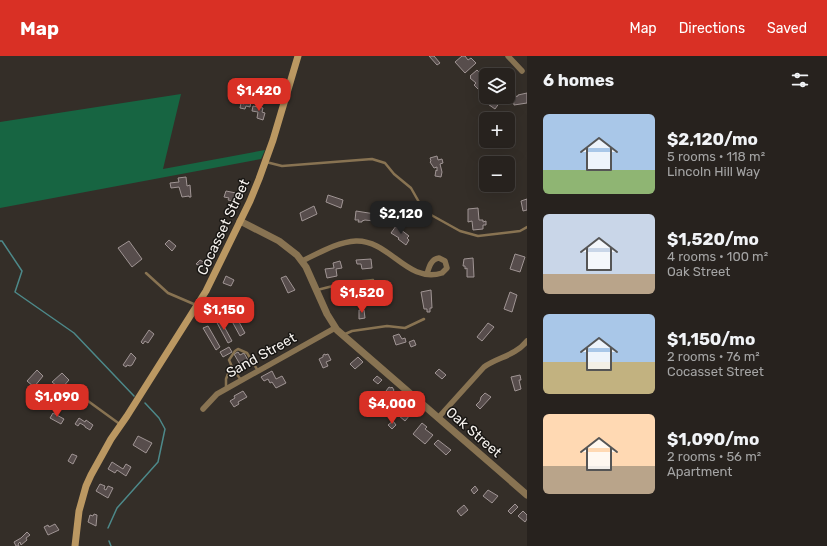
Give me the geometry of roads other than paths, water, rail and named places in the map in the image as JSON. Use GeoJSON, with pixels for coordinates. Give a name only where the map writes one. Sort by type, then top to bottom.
{"type":"FeatureCollection","features":[{"type":"Feature","properties":{"kind":"main road","name":"Cocasset Street"},"geometry":{"type":"LineString","coordinates":[[75,546],[79,511],[86,486],[100,458],[208,287],[255,189],[266,162],[298,56]]}},
{"type":"Feature","properties":{"kind":"street"},"geometry":{"type":"LineString","coordinates":[[508,56],[522,72]]}},
{"type":"Feature","properties":{"kind":"street","name":"Oak Street"},"geometry":{"type":"LineString","coordinates":[[240,221],[279,241],[291,250],[302,262],[335,328],[527,496]]}},
{"type":"Feature","properties":{"kind":"street"},"geometry":{"type":"LineString","coordinates":[[302,262],[342,243],[362,241],[382,248],[410,270],[427,274]]}},
{"type":"Feature","properties":{"kind":"street","name":"Sand Street"},"geometry":{"type":"LineString","coordinates":[[203,409],[217,394],[335,328]]}},
{"type":"Feature","properties":{"kind":"street"},"geometry":{"type":"LineString","coordinates":[[438,418],[484,367],[491,362],[514,352],[527,341]]}},
{"type":"Feature","properties":{"kind":"lane"},"geometry":{"type":"LineString","coordinates":[[266,162],[282,166],[372,160],[385,163],[394,174],[410,188],[424,210],[460,231],[478,236],[520,231],[527,227]]}},
{"type":"Feature","properties":{"kind":"lane"},"geometry":{"type":"LineString","coordinates":[[146,273],[168,293],[197,306]]}},
{"type":"Feature","properties":{"kind":"lane"},"geometry":{"type":"LineString","coordinates":[[316,290],[345,283],[373,280]]}},
{"type":"Feature","properties":{"kind":"lane"},"geometry":{"type":"LineString","coordinates":[[343,335],[387,326],[405,328],[424,319]]}},
{"type":"Feature","properties":{"kind":"lane"},"geometry":{"type":"LineString","coordinates":[[241,380],[229,360],[238,349],[247,353],[258,371]]}},
{"type":"Feature","properties":{"kind":"lane"},"geometry":{"type":"LineString","coordinates":[[226,389],[226,379],[232,366]]}},
{"type":"Feature","properties":{"kind":"lane"},"geometry":{"type":"LineString","coordinates":[[44,394],[51,401],[63,403],[78,393],[121,425]]}},
{"type":"Feature","properties":{"kind":"waterway"},"geometry":{"type":"LineString","coordinates":[[0,241],[2,241],[22,271],[15,292],[74,333],[134,396]]}},
{"type":"Feature","properties":{"kind":"waterway"},"geometry":{"type":"LineString","coordinates":[[108,528],[117,508],[158,462],[165,429],[159,418],[145,403]]}},
{"type":"Feature","properties":{"kind":"waterway"},"geometry":{"type":"LineString","coordinates":[[109,541],[111,546]]}}]}
